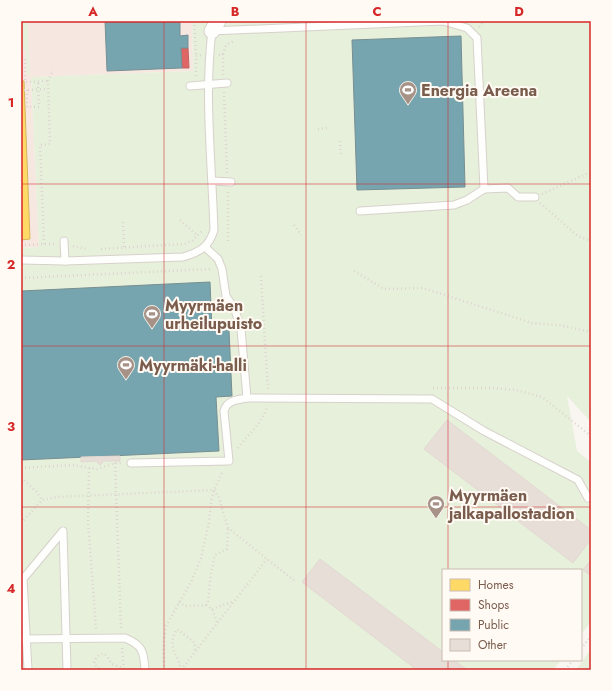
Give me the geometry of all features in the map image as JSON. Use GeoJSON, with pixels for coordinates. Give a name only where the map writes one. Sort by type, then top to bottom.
{"type":"FeatureCollection","features":[{"type":"Feature","properties":{"kind":"lane"},"geometry":{"type":"LineString","coordinates":[[21,260],[65,261],[183,257],[196,253],[206,247],[214,230],[209,84],[209,55],[212,24],[443,21],[467,28],[477,38],[484,188]]}},
{"type":"Feature","properties":{"kind":"lane"},"geometry":{"type":"LineString","coordinates":[[193,86],[225,83]]}},
{"type":"Feature","properties":{"kind":"lane"},"geometry":{"type":"LineString","coordinates":[[213,181],[229,182]]}},
{"type":"Feature","properties":{"kind":"lane"},"geometry":{"type":"LineString","coordinates":[[360,211],[454,205],[467,200],[484,188],[508,188],[518,197],[534,197]]}},
{"type":"Feature","properties":{"kind":"lane"},"geometry":{"type":"LineString","coordinates":[[64,243],[65,261]]}},
{"type":"Feature","properties":{"kind":"lane"},"geometry":{"type":"LineString","coordinates":[[206,247],[218,259],[222,269],[226,296],[235,310],[241,328],[247,398]]}},
{"type":"Feature","properties":{"kind":"lane"},"geometry":{"type":"LineString","coordinates":[[131,463],[228,461],[224,411],[225,406],[229,402],[247,398],[432,399],[484,431],[578,480],[588,498]]}},
{"type":"Feature","properties":{"kind":"lane"},"geometry":{"type":"LineString","coordinates":[[28,670],[23,639],[23,579],[63,531],[67,670]]}},
{"type":"Feature","properties":{"kind":"lane"},"geometry":{"type":"LineString","coordinates":[[23,639],[66,640],[122,638],[138,644],[144,654],[145,670]]}},
{"type":"Feature","properties":{"kind":"path"},"geometry":{"type":"LineString","coordinates":[[193,86],[196,56],[194,21]]}},
{"type":"Feature","properties":{"kind":"path"},"geometry":{"type":"LineString","coordinates":[[228,241],[229,182],[223,54],[226,46],[238,39]]}},
{"type":"Feature","properties":{"kind":"path"},"geometry":{"type":"LineString","coordinates":[[196,56],[223,54]]}},
{"type":"Feature","properties":{"kind":"path"},"geometry":{"type":"LineString","coordinates":[[21,59],[24,59],[25,82],[48,81]]}},
{"type":"Feature","properties":{"kind":"path"},"geometry":{"type":"LineString","coordinates":[[44,244],[40,145],[50,144],[48,81],[53,70]]}},
{"type":"Feature","properties":{"kind":"path"},"geometry":{"type":"LineString","coordinates":[[38,81],[38,90],[39,107],[27,107],[25,90],[38,90],[48,89]]}},
{"type":"Feature","properties":{"kind":"path"},"geometry":{"type":"LineString","coordinates":[[318,129],[327,128]]}},
{"type":"Feature","properties":{"kind":"path"},"geometry":{"type":"LineString","coordinates":[[340,140],[341,155]]}},
{"type":"Feature","properties":{"kind":"path"},"geometry":{"type":"LineString","coordinates":[[591,172],[534,197],[578,236],[591,241]]}},
{"type":"Feature","properties":{"kind":"path"},"geometry":{"type":"LineString","coordinates":[[180,220],[198,236]]}},
{"type":"Feature","properties":{"kind":"path"},"geometry":{"type":"LineString","coordinates":[[123,222],[124,247]]}},
{"type":"Feature","properties":{"kind":"path"},"geometry":{"type":"LineString","coordinates":[[294,225],[301,235]]}},
{"type":"Feature","properties":{"kind":"path"},"geometry":{"type":"LineString","coordinates":[[97,249],[184,244],[192,242],[204,227]]}},
{"type":"Feature","properties":{"kind":"path"},"geometry":{"type":"LineString","coordinates":[[21,244],[64,243],[90,249]]}},
{"type":"Feature","properties":{"kind":"path"},"geometry":{"type":"LineString","coordinates":[[21,278],[212,269]]}},
{"type":"Feature","properties":{"kind":"path"},"geometry":{"type":"LineString","coordinates":[[354,271],[384,289],[423,288],[532,323],[559,325],[591,332]]}},
{"type":"Feature","properties":{"kind":"path"},"geometry":{"type":"LineString","coordinates":[[164,670],[166,626],[191,582],[201,558],[214,490],[228,461],[246,437],[263,419],[268,398],[261,276]]}},
{"type":"Feature","properties":{"kind":"path"},"geometry":{"type":"LineString","coordinates":[[21,468],[73,465],[97,469],[115,463],[131,463]]}},
{"type":"Feature","properties":{"kind":"path"},"geometry":{"type":"LineString","coordinates":[[103,670],[98,668],[94,663],[96,658],[101,654],[105,654],[112,664],[124,669],[115,463]]}},
{"type":"Feature","properties":{"kind":"path"},"geometry":{"type":"LineString","coordinates":[[89,468],[88,495],[97,638]]}},
{"type":"Feature","properties":{"kind":"path"},"geometry":{"type":"LineString","coordinates":[[21,478],[37,492],[42,500]]}},
{"type":"Feature","properties":{"kind":"path"},"geometry":{"type":"LineString","coordinates":[[21,523],[31,510],[42,500],[88,495],[214,490]]}},
{"type":"Feature","properties":{"kind":"path"},"geometry":{"type":"LineString","coordinates":[[206,606],[208,602],[211,572],[215,555],[226,549],[228,528],[219,498],[214,490]]}},
{"type":"Feature","properties":{"kind":"path"},"geometry":{"type":"LineString","coordinates":[[228,528],[296,582]]}},
{"type":"Feature","properties":{"kind":"path"},"geometry":{"type":"LineString","coordinates":[[195,643],[177,629],[172,640],[172,647],[181,670],[232,602],[267,559]]}},
{"type":"Feature","properties":{"kind":"path"},"geometry":{"type":"LineString","coordinates":[[179,602],[185,606],[206,606],[212,609],[217,622]]}},
{"type":"Feature","properties":{"kind":"path"},"geometry":{"type":"LineString","coordinates":[[212,609],[232,602]]}},
{"type":"Feature","properties":{"kind":"path"},"geometry":{"type":"LineString","coordinates":[[582,648],[591,636]]}},
{"type":"Feature","properties":{"kind":"path"},"geometry":{"type":"LineString","coordinates":[[195,643],[204,639]]}},
{"type":"Feature","properties":{"kind":"path"},"geometry":{"type":"LineString","coordinates":[[194,654],[195,643]]}},
{"type":"Feature","properties":{"kind":"path"},"geometry":{"type":"LineString","coordinates":[[178,663],[188,661]]}},
{"type":"Feature","properties":{"kind":"path"},"geometry":{"type":"LineString","coordinates":[[565,670],[571,661]]}},
{"type":"Feature","properties":{"kind":"shaded area"},"geometry":{"type":"Polygon","coordinates":[[[21,21],[192,21],[193,71],[31,77],[39,247],[21,248],[21,21]]]}},
{"type":"Feature","properties":{"kind":"green space"},"geometry":{"type":"Polygon","coordinates":[[[21,21],[27,21],[30,75],[27,75],[26,50],[21,50],[21,21]]]}},
{"type":"Feature","properties":{"kind":"green space","name":"Myyrmäen urheilupuisto"},"geometry":{"type":"Polygon","coordinates":[[[192,21],[591,21],[591,422],[567,396],[577,451],[591,462],[591,622],[582,633],[582,569],[442,569],[442,661],[560,661],[553,670],[21,670],[21,248],[39,247],[31,77],[193,71],[192,21]]]}},
{"type":"Feature","properties":{"kind":"green space"},"geometry":{"type":"Polygon","coordinates":[[[591,649],[591,670],[576,670],[591,649]]]}},
{"type":"Feature","properties":{"kind":"building: Homes"},"geometry":{"type":"Polygon","coordinates":[[[21,81],[24,81],[30,239],[21,240],[21,81]]]}},
{"type":"Feature","properties":{"kind":"building: Shops"},"geometry":{"type":"Polygon","coordinates":[[[181,48],[188,48],[189,68],[182,68],[181,48]]]}},
{"type":"Feature","properties":{"kind":"building: Public"},"geometry":{"type":"Polygon","coordinates":[[[105,21],[180,21],[180,36],[188,35],[188,48],[181,48],[182,68],[107,71],[105,21]]]}},
{"type":"Feature","properties":{"kind":"building: Public","name":"Energia Areena"},"geometry":{"type":"Polygon","coordinates":[[[461,36],[465,187],[357,190],[352,40],[461,36]]]}},
{"type":"Feature","properties":{"kind":"building: Public","name":"Myyrmäki-halli"},"geometry":{"type":"Polygon","coordinates":[[[210,282],[212,331],[229,330],[232,396],[216,397],[219,451],[21,460],[21,291],[210,282]]]}},
{"type":"Feature","properties":{"kind":"building: Other"},"geometry":{"type":"Polygon","coordinates":[[[447,420],[591,530],[591,539],[573,563],[424,449],[447,420]]]}},
{"type":"Feature","properties":{"kind":"building: Other"},"geometry":{"type":"Polygon","coordinates":[[[120,456],[120,461],[104,461],[100,465],[96,461],[81,462],[81,457],[120,456]]]}},
{"type":"Feature","properties":{"kind":"building: Other"},"geometry":{"type":"Polygon","coordinates":[[[320,559],[442,651],[442,661],[455,661],[467,670],[417,670],[302,582],[320,559]]]}},
{"type":"Feature","properties":{"kind":"building: Other"},"geometry":{"type":"Polygon","coordinates":[[[591,560],[591,576],[583,570],[591,560]]]}},
{"type":"Feature","properties":{"kind":"place","name":"Energia Areena"},"geometry":{"type":"Point","coordinates":[408,105]}},
{"type":"Feature","properties":{"kind":"place","name":"Myyrmäen urheilupuisto"},"geometry":{"type":"Point","coordinates":[152,329]}},
{"type":"Feature","properties":{"kind":"place","name":"Myyrmäki-halli"},"geometry":{"type":"Point","coordinates":[126,380]}},
{"type":"Feature","properties":{"kind":"place","name":"Myyrmäen jalkapallostadion"},"geometry":{"type":"Point","coordinates":[436,519]}}]}
